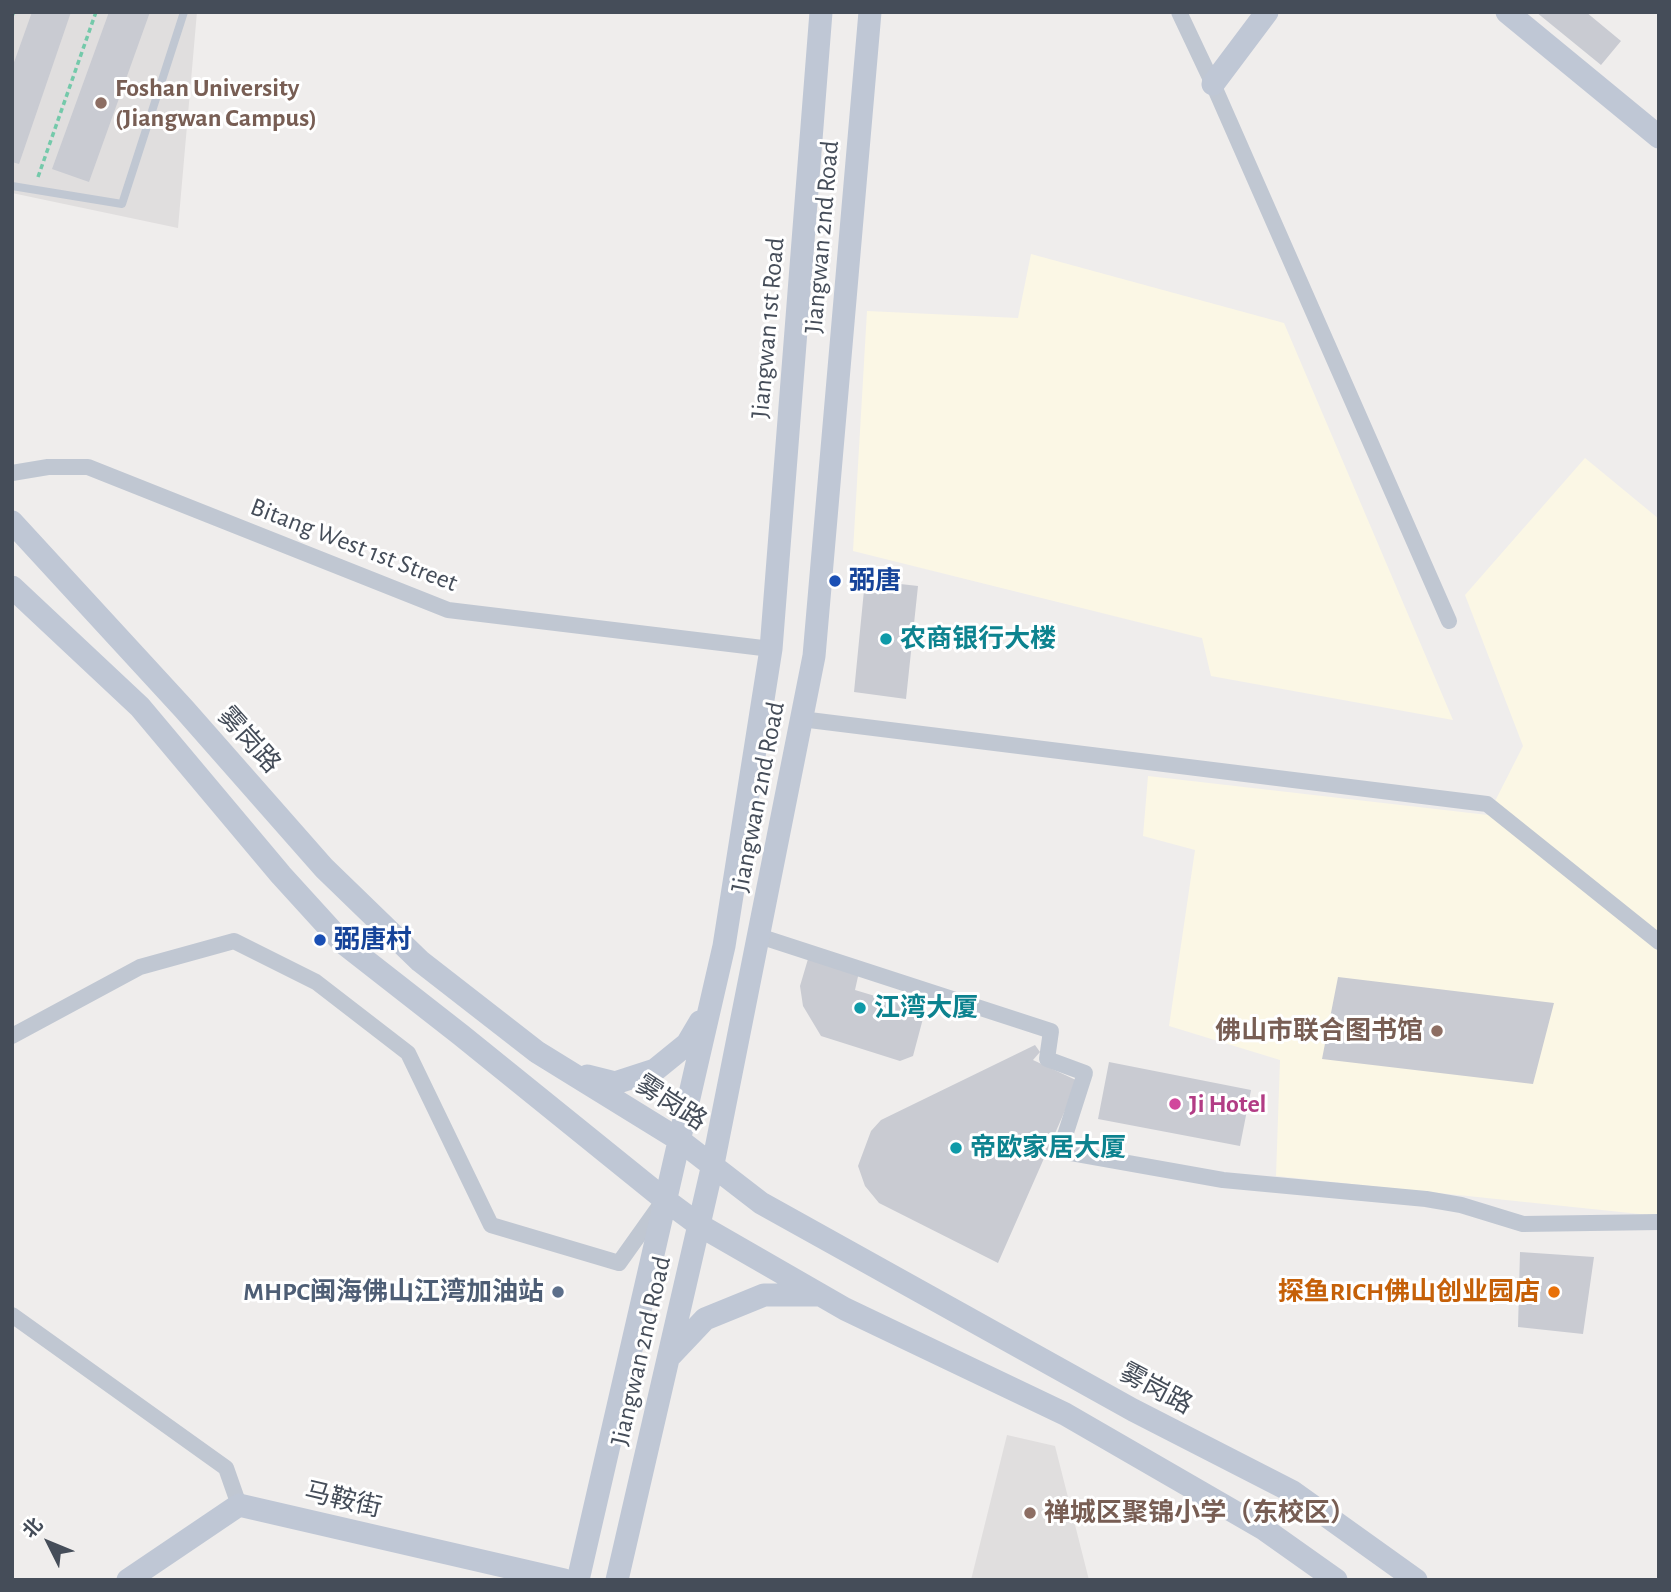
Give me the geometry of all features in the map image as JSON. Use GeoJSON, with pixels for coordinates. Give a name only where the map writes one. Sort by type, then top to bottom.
{"type":"FeatureCollection","features":[{"type":"Feature","properties":{"kind":"main road","name":"Jiangwan 1st Road"},"geometry":{"type":"LineString","coordinates":[[771,649],[821,12]]}},
{"type":"Feature","properties":{"kind":"main road","name":"Jiangwan 2nd Road"},"geometry":{"type":"LineString","coordinates":[[617,1580],[713,1164],[814,656],[870,12]]}},
{"type":"Feature","properties":{"kind":"main road"},"geometry":{"type":"LineString","coordinates":[[1213,84],[1268,12]]}},
{"type":"Feature","properties":{"kind":"main road"},"geometry":{"type":"LineString","coordinates":[[1507,12],[1659,137]]}},
{"type":"Feature","properties":{"kind":"main road","name":"雾岗路"},"geometry":{"type":"LineString","coordinates":[[12,522],[184,709],[324,868],[420,961],[537,1052],[678,1139],[761,1203],[1133,1410],[1293,1492],[1416,1580]]}},
{"type":"Feature","properties":{"kind":"main road"},"geometry":{"type":"LineString","coordinates":[[12,587],[140,707],[281,875],[342,942],[664,1199],[699,1225],[845,1309],[1065,1414],[1264,1529],[1336,1580]]}},
{"type":"Feature","properties":{"kind":"main road","name":"Jiangwan 2nd Road"},"geometry":{"type":"LineString","coordinates":[[578,1580],[724,946],[771,649]]}},
{"type":"Feature","properties":{"kind":"main road"},"geometry":{"type":"LineString","coordinates":[[568,1072],[615,1083],[655,1070],[687,1044],[709,1008]]}},
{"type":"Feature","properties":{"kind":"main road"},"geometry":{"type":"LineString","coordinates":[[669,1357],[705,1320],[764,1295],[821,1295]]}},
{"type":"Feature","properties":{"kind":"main road"},"geometry":{"type":"LineString","coordinates":[[128,1580],[239,1505]]}},
{"type":"Feature","properties":{"kind":"main road","name":"马鞍街"},"geometry":{"type":"LineString","coordinates":[[239,1505],[564,1580]]}},
{"type":"Feature","properties":{"kind":"street"},"geometry":{"type":"LineString","coordinates":[[1179,12],[1449,621]]}},
{"type":"Feature","properties":{"kind":"street","name":"Bitang West 1st Street"},"geometry":{"type":"LineString","coordinates":[[12,473],[48,467],[88,467],[448,610],[771,649]]}},
{"type":"Feature","properties":{"kind":"street"},"geometry":{"type":"LineString","coordinates":[[801,719],[1487,804],[1659,942]]}},
{"type":"Feature","properties":{"kind":"street"},"geometry":{"type":"LineString","coordinates":[[759,936],[1051,1031],[1047,1059],[1085,1073],[1060,1151],[1223,1180],[1426,1199],[1461,1205],[1523,1224],[1659,1222]]}},
{"type":"Feature","properties":{"kind":"street"},"geometry":{"type":"LineString","coordinates":[[12,1036],[140,967],[234,940],[316,982],[408,1053],[491,1225],[619,1263],[664,1199]]}},
{"type":"Feature","properties":{"kind":"street"},"geometry":{"type":"LineString","coordinates":[[12,1315],[226,1468],[239,1505]]}},
{"type":"Feature","properties":{"kind":"lane"},"geometry":{"type":"LineString","coordinates":[[12,186],[122,204],[184,12]]}},
{"type":"Feature","properties":{"kind":"path"},"geometry":{"type":"LineString","coordinates":[[34,189],[96,12]]}},
{"type":"Feature","properties":{"kind":"shaded area","name":"Foshan University (Jiangwan Campus)"},"geometry":{"type":"Polygon","coordinates":[[[12,12],[197,12],[178,228],[12,193],[12,12]]]}},
{"type":"Feature","properties":{"kind":"shaded area"},"geometry":{"type":"Polygon","coordinates":[[[1031,254],[1284,323],[1453,720],[1211,676],[1202,638],[853,551],[867,311],[1018,318],[1031,254]]]}},
{"type":"Feature","properties":{"kind":"shaded area"},"geometry":{"type":"Polygon","coordinates":[[[1585,458],[1659,519],[1659,1216],[1276,1176],[1280,1060],[1169,1026],[1195,850],[1143,836],[1148,776],[1488,815],[1523,746],[1465,595],[1585,458]]]}},
{"type":"Feature","properties":{"kind":"shaded area","name":"禅城区聚锦小学（东校区）"},"geometry":{"type":"Polygon","coordinates":[[[1007,1435],[1055,1446],[1089,1580],[971,1580],[1007,1435]]]}},
{"type":"Feature","properties":{"kind":"building"},"geometry":{"type":"Polygon","coordinates":[[[32,12],[71,12],[19,164],[12,162],[12,68],[32,12]]]}},
{"type":"Feature","properties":{"kind":"building"},"geometry":{"type":"Polygon","coordinates":[[[109,12],[150,12],[89,182],[52,169],[109,12]]]}},
{"type":"Feature","properties":{"kind":"building"},"geometry":{"type":"Polygon","coordinates":[[[1536,12],[1586,12],[1621,41],[1601,65],[1536,12]]]}},
{"type":"Feature","properties":{"kind":"building","name":"农商银行大楼"},"geometry":{"type":"Polygon","coordinates":[[[865,580],[918,586],[906,699],[854,692],[865,580]]]}},
{"type":"Feature","properties":{"kind":"building","name":"江湾大厦"},"geometry":{"type":"Polygon","coordinates":[[[808,959],[859,972],[855,990],[925,1011],[913,1056],[900,1061],[821,1036],[803,1006],[800,986],[808,959]]]}},
{"type":"Feature","properties":{"kind":"building","name":"佛山市联合图书馆"},"geometry":{"type":"Polygon","coordinates":[[[1338,977],[1554,1003],[1533,1084],[1322,1059],[1338,977]]]}},
{"type":"Feature","properties":{"kind":"building","name":"帝欧家居大厦"},"geometry":{"type":"Polygon","coordinates":[[[1035,1045],[1040,1052],[1033,1060],[1078,1081],[998,1263],[879,1203],[865,1186],[858,1166],[871,1131],[881,1120],[1035,1045]]]}},
{"type":"Feature","properties":{"kind":"building","name":"Ji Hotel"},"geometry":{"type":"Polygon","coordinates":[[[1109,1062],[1251,1090],[1240,1146],[1098,1119],[1109,1062]]]}},
{"type":"Feature","properties":{"kind":"building","name":"探鱼RICH佛山创业园店"},"geometry":{"type":"Polygon","coordinates":[[[1520,1252],[1594,1257],[1583,1334],[1518,1327],[1520,1252]]]}},
{"type":"Feature","properties":{"kind":"place","name":"Foshan University (Jiangwan Campus)"},"geometry":{"type":"Point","coordinates":[101,103]}},
{"type":"Feature","properties":{"kind":"place","name":"弼唐"},"geometry":{"type":"Point","coordinates":[835,581]}},
{"type":"Feature","properties":{"kind":"place","name":"农商银行大楼"},"geometry":{"type":"Point","coordinates":[886,639]}},
{"type":"Feature","properties":{"kind":"place","name":"弼唐村"},"geometry":{"type":"Point","coordinates":[320,940]}},
{"type":"Feature","properties":{"kind":"place","name":"江湾大厦"},"geometry":{"type":"Point","coordinates":[860,1008]}},
{"type":"Feature","properties":{"kind":"place","name":"佛山市联合图书馆"},"geometry":{"type":"Point","coordinates":[1437,1031]}},
{"type":"Feature","properties":{"kind":"place","name":"Ji Hotel"},"geometry":{"type":"Point","coordinates":[1175,1104]}},
{"type":"Feature","properties":{"kind":"place","name":"帝欧家居大厦"},"geometry":{"type":"Point","coordinates":[956,1148]}},
{"type":"Feature","properties":{"kind":"place","name":"MHPC闽海佛山江湾加油站"},"geometry":{"type":"Point","coordinates":[558,1292]}},
{"type":"Feature","properties":{"kind":"place","name":"探鱼RICH佛山创业园店"},"geometry":{"type":"Point","coordinates":[1554,1292]}},
{"type":"Feature","properties":{"kind":"place","name":"禅城区聚锦小学（东校区）"},"geometry":{"type":"Point","coordinates":[1030,1513]}}]}
